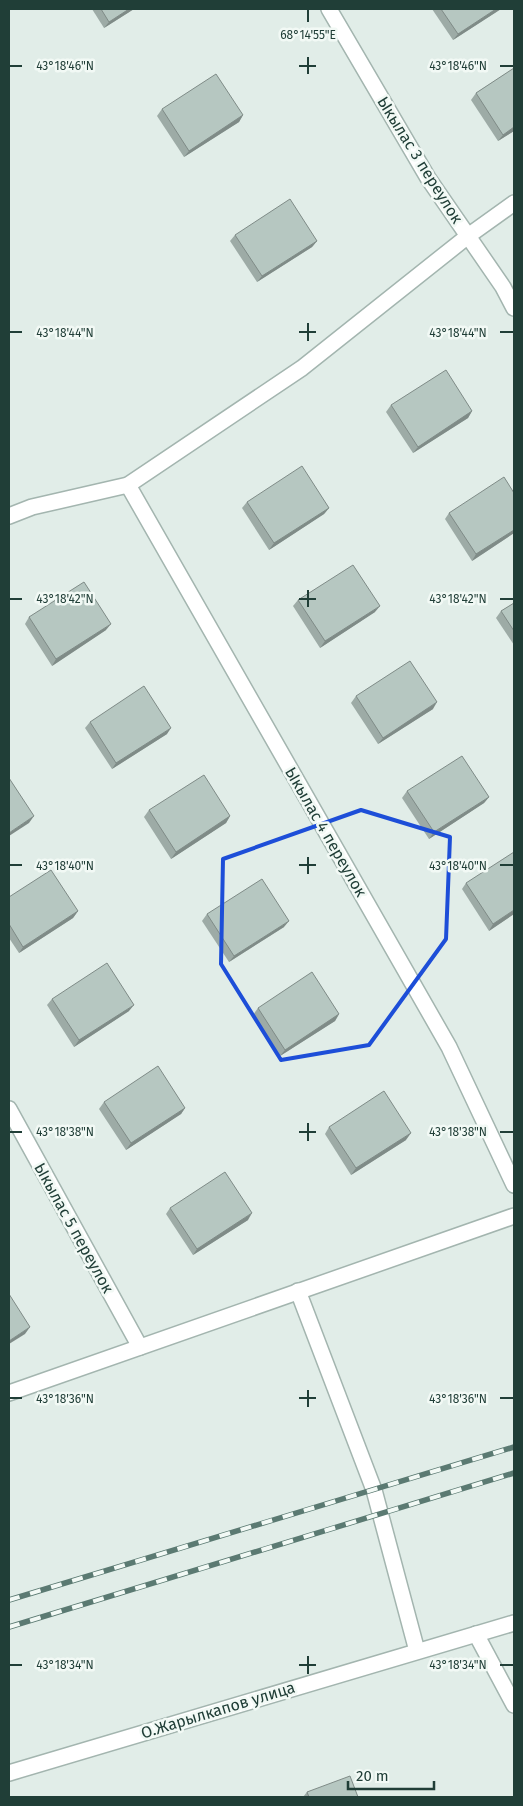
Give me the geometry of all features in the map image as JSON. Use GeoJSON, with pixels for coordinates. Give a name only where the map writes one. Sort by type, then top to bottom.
{"type":"FeatureCollection","features":[{"type":"Feature","properties":{"kind":"street","name":"Ыкылас 3 переулок"},"geometry":{"type":"LineString","coordinates":[[329,9],[428,178],[503,287],[514,308]]}},
{"type":"Feature","properties":{"kind":"street"},"geometry":{"type":"LineString","coordinates":[[9,516],[32,507],[128,485],[302,368],[468,236],[514,203]]}},
{"type":"Feature","properties":{"kind":"street","name":"Ыкылас 4 переулок"},"geometry":{"type":"LineString","coordinates":[[128,485],[449,1047],[514,1185]]}},
{"type":"Feature","properties":{"kind":"street","name":"Ыкылас 5 переулок"},"geometry":{"type":"LineString","coordinates":[[9,1109],[140,1347]]}},
{"type":"Feature","properties":{"kind":"street"},"geometry":{"type":"LineString","coordinates":[[9,1393],[514,1216]]}},
{"type":"Feature","properties":{"kind":"street"},"geometry":{"type":"LineString","coordinates":[[298,1291],[374,1490],[417,1651]]}},
{"type":"Feature","properties":{"kind":"street","name":"О.Жарылкапов улица"},"geometry":{"type":"LineString","coordinates":[[9,1773],[514,1623]]}},
{"type":"Feature","properties":{"kind":"street"},"geometry":{"type":"LineString","coordinates":[[476,1634],[514,1705]]}},
{"type":"Feature","properties":{"kind":"highlighted area"},"geometry":{"type":"Polygon","coordinates":[[[361,810],[450,837],[446,939],[369,1045],[281,1060],[221,964],[223,859],[361,810]]]}},
{"type":"Feature","properties":{"kind":"building"},"geometry":{"type":"Polygon","coordinates":[[[101,9],[129,9],[109,22],[101,9]]]}},
{"type":"Feature","properties":{"kind":"building"},"geometry":{"type":"Polygon","coordinates":[[[441,9],[496,9],[458,34],[441,9]]]}},
{"type":"Feature","properties":{"kind":"building"},"geometry":{"type":"Polygon","coordinates":[[[514,68],[514,127],[503,135],[476,93],[514,68]]]}},
{"type":"Feature","properties":{"kind":"building"},"geometry":{"type":"Polygon","coordinates":[[[216,74],[243,115],[189,151],[162,109],[216,74]]]}},
{"type":"Feature","properties":{"kind":"building"},"geometry":{"type":"Polygon","coordinates":[[[290,199],[317,241],[262,276],[235,235],[290,199]]]}},
{"type":"Feature","properties":{"kind":"building"},"geometry":{"type":"Polygon","coordinates":[[[446,370],[472,411],[418,447],[391,405],[446,370]]]}},
{"type":"Feature","properties":{"kind":"building"},"geometry":{"type":"Polygon","coordinates":[[[302,466],[329,508],[274,543],[247,502],[302,466]]]}},
{"type":"Feature","properties":{"kind":"building"},"geometry":{"type":"Polygon","coordinates":[[[504,477],[514,493],[514,530],[476,554],[449,513],[504,477]]]}},
{"type":"Feature","properties":{"kind":"building"},"geometry":{"type":"Polygon","coordinates":[[[353,565],[380,606],[325,641],[298,600],[353,565]]]}},
{"type":"Feature","properties":{"kind":"building"},"geometry":{"type":"Polygon","coordinates":[[[84,582],[111,624],[56,659],[29,617],[84,582]]]}},
{"type":"Feature","properties":{"kind":"building"},"geometry":{"type":"Polygon","coordinates":[[[514,603],[514,631],[501,611],[514,603]]]}},
{"type":"Feature","properties":{"kind":"building"},"geometry":{"type":"Polygon","coordinates":[[[410,661],[437,702],[383,738],[356,696],[410,661]]]}},
{"type":"Feature","properties":{"kind":"building"},"geometry":{"type":"Polygon","coordinates":[[[144,686],[171,728],[116,763],[90,722],[144,686]]]}},
{"type":"Feature","properties":{"kind":"building"},"geometry":{"type":"Polygon","coordinates":[[[462,756],[489,797],[434,832],[407,791],[462,756]]]}},
{"type":"Feature","properties":{"kind":"building"},"geometry":{"type":"Polygon","coordinates":[[[204,775],[230,816],[176,852],[149,810],[204,775]]]}},
{"type":"Feature","properties":{"kind":"building"},"geometry":{"type":"Polygon","coordinates":[[[9,778],[34,816],[9,833],[9,778]]]}},
{"type":"Feature","properties":{"kind":"building"},"geometry":{"type":"Polygon","coordinates":[[[514,852],[514,910],[493,924],[466,883],[514,852]]]}},
{"type":"Feature","properties":{"kind":"building"},"geometry":{"type":"Polygon","coordinates":[[[51,870],[78,911],[23,947],[9,924],[9,897],[51,870]]]}},
{"type":"Feature","properties":{"kind":"building"},"geometry":{"type":"Polygon","coordinates":[[[262,879],[289,921],[234,956],[207,914],[262,879]]]}},
{"type":"Feature","properties":{"kind":"building"},"geometry":{"type":"Polygon","coordinates":[[[107,963],[134,1005],[79,1040],[52,999],[107,963]]]}},
{"type":"Feature","properties":{"kind":"building"},"geometry":{"type":"Polygon","coordinates":[[[312,972],[339,1014],[285,1050],[258,1008],[312,972]]]}},
{"type":"Feature","properties":{"kind":"building"},"geometry":{"type":"Polygon","coordinates":[[[158,1066],[185,1108],[131,1143],[104,1102],[158,1066]]]}},
{"type":"Feature","properties":{"kind":"building"},"geometry":{"type":"Polygon","coordinates":[[[384,1091],[411,1133],[356,1168],[329,1127],[384,1091]]]}},
{"type":"Feature","properties":{"kind":"building"},"geometry":{"type":"Polygon","coordinates":[[[225,1172],[252,1213],[197,1249],[170,1208],[225,1172]]]}},
{"type":"Feature","properties":{"kind":"building"},"geometry":{"type":"Polygon","coordinates":[[[9,1294],[30,1327],[9,1341],[9,1294]]]}},
{"type":"Feature","properties":{"kind":"building"},"geometry":{"type":"Polygon","coordinates":[[[350,1776],[358,1797],[309,1797],[307,1792],[350,1776]]]}},
{"type":"Feature","properties":{"kind":"railway"},"geometry":{"type":"LineString","coordinates":[[9,1600],[514,1447]]}},
{"type":"Feature","properties":{"kind":"railway"},"geometry":{"type":"LineString","coordinates":[[9,1627],[514,1473]]}}]}
